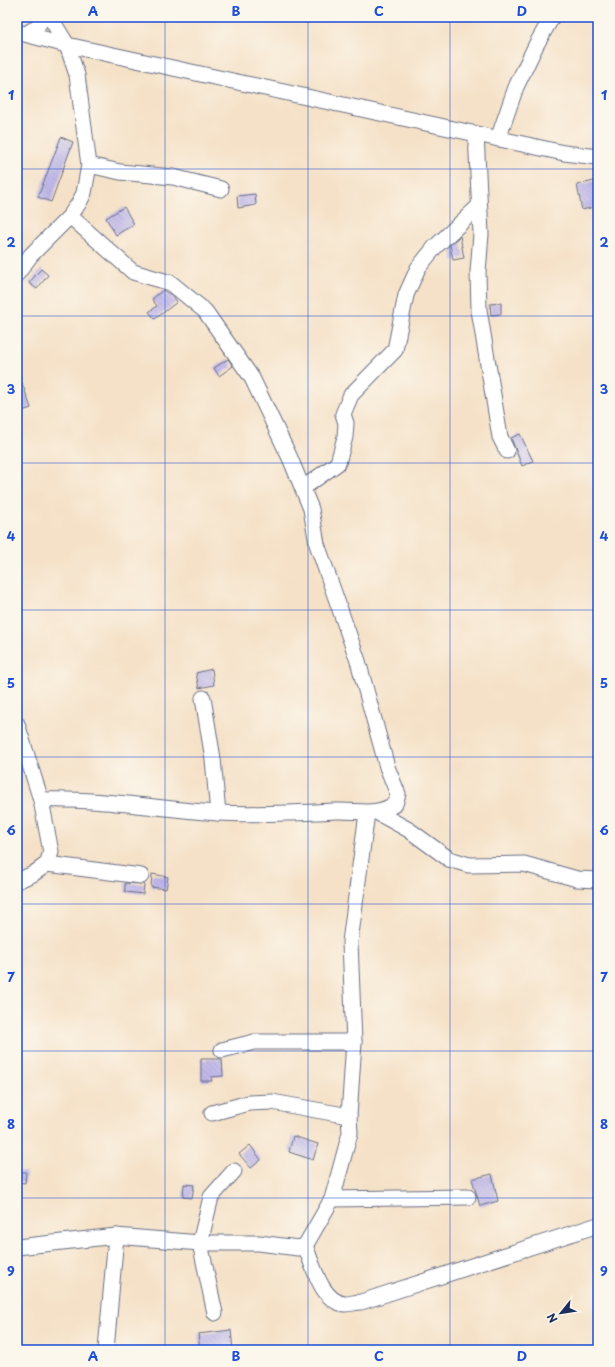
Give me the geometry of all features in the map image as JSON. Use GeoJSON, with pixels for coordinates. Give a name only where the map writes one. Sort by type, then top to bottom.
{"type":"FeatureCollection","features":[{"type":"Feature","properties":{"kind":"street"},"geometry":{"type":"LineString","coordinates":[[21,33],[37,27],[43,17]]}},
{"type":"Feature","properties":{"kind":"street"},"geometry":{"type":"LineString","coordinates":[[17,274],[31,255],[70,216],[84,194],[89,166],[77,75],[67,45],[50,17]]}},
{"type":"Feature","properties":{"kind":"street"},"geometry":{"type":"LineString","coordinates":[[498,139],[516,87],[536,45],[552,17]]}},
{"type":"Feature","properties":{"kind":"street"},"geometry":{"type":"LineString","coordinates":[[21,33],[67,45],[498,139],[564,153],[598,157]]}},
{"type":"Feature","properties":{"kind":"street"},"geometry":{"type":"LineString","coordinates":[[476,134],[481,234],[478,272],[479,310],[500,437],[507,451]]}},
{"type":"Feature","properties":{"kind":"street"},"geometry":{"type":"LineString","coordinates":[[89,166],[120,172],[173,177],[221,189]]}},
{"type":"Feature","properties":{"kind":"street"},"geometry":{"type":"LineString","coordinates":[[303,488],[338,463],[345,437],[346,423],[343,414],[351,395],[395,350],[406,295],[418,268],[435,247],[479,206]]}},
{"type":"Feature","properties":{"kind":"street"},"geometry":{"type":"LineString","coordinates":[[70,216],[133,272],[170,283],[205,311],[252,378],[303,488],[311,509],[317,544],[358,661],[387,767],[398,794],[395,804],[373,813]]}},
{"type":"Feature","properties":{"kind":"street"},"geometry":{"type":"LineString","coordinates":[[203,698],[213,759],[218,813]]}},
{"type":"Feature","properties":{"kind":"street"},"geometry":{"type":"LineString","coordinates":[[17,724],[41,800],[52,852],[47,864],[32,874],[17,881]]}},
{"type":"Feature","properties":{"kind":"street"},"geometry":{"type":"LineString","coordinates":[[41,800],[70,799],[218,813],[282,814],[353,811],[373,813],[409,830],[449,859],[469,865],[524,864],[577,879],[598,880]]}},
{"type":"Feature","properties":{"kind":"street"},"geometry":{"type":"LineString","coordinates":[[17,1247],[116,1236],[200,1243],[259,1243],[298,1248],[305,1246],[332,1199],[350,1133],[349,1116],[354,1042],[350,942],[373,813]]}},
{"type":"Feature","properties":{"kind":"street"},"geometry":{"type":"LineString","coordinates":[[47,864],[141,876]]}},
{"type":"Feature","properties":{"kind":"street"},"geometry":{"type":"LineString","coordinates":[[222,1050],[254,1042],[354,1042]]}},
{"type":"Feature","properties":{"kind":"street"},"geometry":{"type":"LineString","coordinates":[[212,1113],[249,1103],[272,1102],[349,1116]]}},
{"type":"Feature","properties":{"kind":"street"},"geometry":{"type":"LineString","coordinates":[[215,1313],[200,1243],[211,1197],[234,1171]]}},
{"type":"Feature","properties":{"kind":"street"},"geometry":{"type":"LineString","coordinates":[[332,1199],[468,1197]]}},
{"type":"Feature","properties":{"kind":"street"},"geometry":{"type":"LineString","coordinates":[[305,1246],[323,1287],[331,1299],[345,1304],[361,1302],[598,1226]]}},
{"type":"Feature","properties":{"kind":"street"},"geometry":{"type":"LineString","coordinates":[[106,1350],[116,1236]]}},
{"type":"Feature","properties":{"kind":"building"},"geometry":{"type":"Polygon","coordinates":[[[61,137],[73,142],[51,202],[38,197],[61,137]]]}},
{"type":"Feature","properties":{"kind":"building"},"geometry":{"type":"Polygon","coordinates":[[[594,181],[598,187],[598,206],[582,210],[577,185],[594,181]]]}},
{"type":"Feature","properties":{"kind":"building"},"geometry":{"type":"Polygon","coordinates":[[[255,194],[256,205],[238,208],[237,196],[255,194]]]}},
{"type":"Feature","properties":{"kind":"building"},"geometry":{"type":"Polygon","coordinates":[[[124,207],[134,224],[116,235],[106,218],[124,207]]]}},
{"type":"Feature","properties":{"kind":"building"},"geometry":{"type":"Polygon","coordinates":[[[460,236],[464,258],[453,260],[450,245],[460,236]]]}},
{"type":"Feature","properties":{"kind":"building"},"geometry":{"type":"Polygon","coordinates":[[[41,269],[48,275],[37,289],[29,283],[41,269]]]}},
{"type":"Feature","properties":{"kind":"building"},"geometry":{"type":"Polygon","coordinates":[[[163,290],[173,296],[177,302],[155,319],[149,312],[157,306],[152,299],[163,290]]]}},
{"type":"Feature","properties":{"kind":"building"},"geometry":{"type":"Polygon","coordinates":[[[501,303],[501,314],[491,315],[490,304],[501,303]]]}},
{"type":"Feature","properties":{"kind":"building"},"geometry":{"type":"Polygon","coordinates":[[[228,359],[233,366],[219,376],[214,368],[228,359]]]}},
{"type":"Feature","properties":{"kind":"building"},"geometry":{"type":"Polygon","coordinates":[[[17,372],[31,408],[19,412],[17,404],[17,372]]]}},
{"type":"Feature","properties":{"kind":"building"},"geometry":{"type":"Polygon","coordinates":[[[520,434],[533,461],[522,466],[511,438],[520,434]]]}},
{"type":"Feature","properties":{"kind":"building"},"geometry":{"type":"Polygon","coordinates":[[[212,669],[214,685],[199,688],[196,673],[212,669]]]}},
{"type":"Feature","properties":{"kind":"building"},"geometry":{"type":"Polygon","coordinates":[[[152,874],[168,877],[166,889],[151,887],[152,874]]]}},
{"type":"Feature","properties":{"kind":"building"},"geometry":{"type":"Polygon","coordinates":[[[125,883],[144,884],[143,894],[125,892],[125,883]]]}},
{"type":"Feature","properties":{"kind":"building"},"geometry":{"type":"Polygon","coordinates":[[[201,1059],[222,1059],[223,1076],[211,1077],[212,1081],[201,1081],[201,1059]]]}},
{"type":"Feature","properties":{"kind":"building"},"geometry":{"type":"Polygon","coordinates":[[[293,1136],[318,1144],[313,1160],[289,1152],[293,1136]]]}},
{"type":"Feature","properties":{"kind":"building"},"geometry":{"type":"Polygon","coordinates":[[[250,1145],[261,1160],[251,1168],[239,1154],[250,1145]]]}},
{"type":"Feature","properties":{"kind":"building"},"geometry":{"type":"Polygon","coordinates":[[[17,1172],[26,1172],[25,1183],[17,1182],[17,1172]]]}},
{"type":"Feature","properties":{"kind":"building"},"geometry":{"type":"Polygon","coordinates":[[[492,1174],[498,1201],[480,1206],[472,1179],[492,1174]]]}},
{"type":"Feature","properties":{"kind":"building"},"geometry":{"type":"Polygon","coordinates":[[[184,1184],[194,1185],[192,1198],[183,1197],[184,1184]]]}},
{"type":"Feature","properties":{"kind":"building"},"geometry":{"type":"Polygon","coordinates":[[[231,1330],[233,1350],[200,1350],[198,1334],[231,1330]]]}}]}
